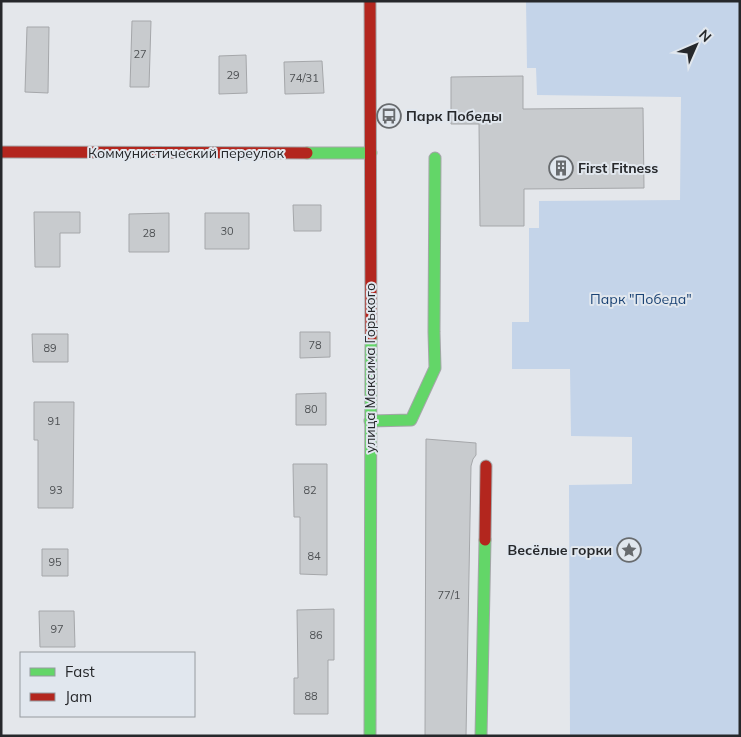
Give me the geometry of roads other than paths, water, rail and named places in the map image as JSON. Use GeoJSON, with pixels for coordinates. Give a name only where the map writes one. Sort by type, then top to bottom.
{"type":"FeatureCollection","features":[{"type":"Feature","properties":{"kind":"street","name":"улица Максима Горького"},"geometry":{"type":"LineString","coordinates":[[370,1],[370,736]]}},
{"type":"Feature","properties":{"kind":"street","name":"Коммунистический переулок"},"geometry":{"type":"LineString","coordinates":[[1,152],[371,153]]}},
{"type":"Feature","properties":{"kind":"street"},"geometry":{"type":"LineString","coordinates":[[370,421],[411,420],[435,368],[435,158]]}},
{"type":"Feature","properties":{"kind":"street"},"geometry":{"type":"LineString","coordinates":[[481,736],[486,466]]}},
{"type":"Feature","properties":{"kind":"place","name":"Парк Победы"},"geometry":{"type":"Point","coordinates":[389,116]}},
{"type":"Feature","properties":{"kind":"place","name":"First Fitness"},"geometry":{"type":"Point","coordinates":[561,168]}},
{"type":"Feature","properties":{"kind":"place","name":"Весёлые горки"},"geometry":{"type":"Point","coordinates":[629,550]}},
{"type":"Feature","properties":{"kind":"park label","name":"Парк \"Победа\""},"geometry":{"type":"Point","coordinates":[641,299]}}]}
